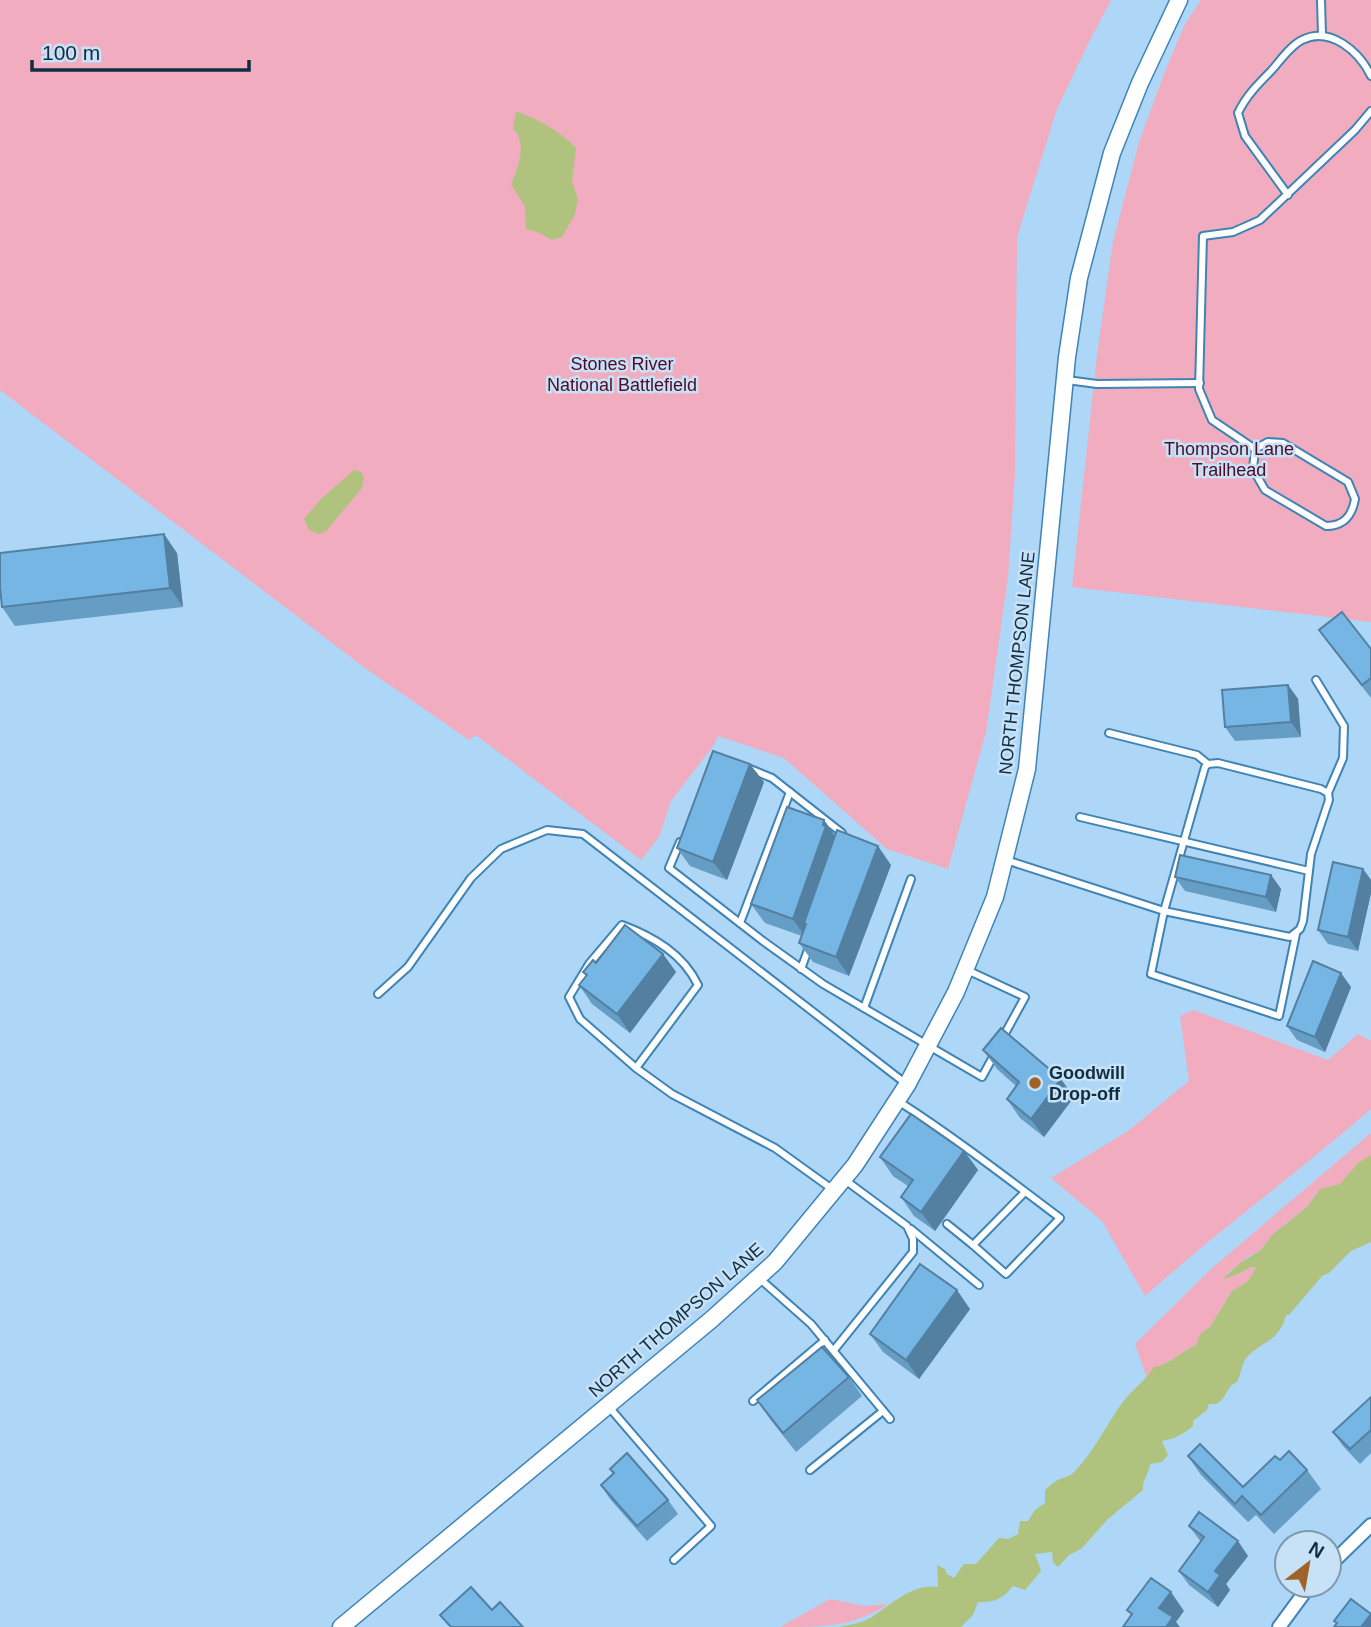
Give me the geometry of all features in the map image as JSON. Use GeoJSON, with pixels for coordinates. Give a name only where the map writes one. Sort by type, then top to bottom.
{"type":"FeatureCollection","features":[{"type":"Feature","properties":{"kind":"main road","name":"NORTH THOMPSON LANE"},"geometry":{"type":"LineString","coordinates":[[341,1627],[712,1319],[775,1262],[839,1184],[907,1085],[928,1045],[965,969],[995,897],[1027,769],[1065,379],[1079,278],[1112,153],[1140,83],[1179,0]]}},
{"type":"Feature","properties":{"kind":"street"},"geometry":{"type":"LineString","coordinates":[[1343,1552],[1371,1525]]}},
{"type":"Feature","properties":{"kind":"street"},"geometry":{"type":"LineString","coordinates":[[1279,1627],[1300,1599]]}},
{"type":"Feature","properties":{"kind":"lane"},"geometry":{"type":"LineString","coordinates":[[1321,0],[1322,35]]}},
{"type":"Feature","properties":{"kind":"lane"},"geometry":{"type":"LineString","coordinates":[[1288,195],[1245,136],[1238,113],[1245,97],[1299,41],[1322,35],[1339,41],[1356,55],[1371,76]]}},
{"type":"Feature","properties":{"kind":"lane"},"geometry":{"type":"LineString","coordinates":[[1255,449],[1212,420],[1199,389],[1203,236],[1233,232],[1260,220],[1363,123],[1371,111]]}},
{"type":"Feature","properties":{"kind":"lane"},"geometry":{"type":"LineString","coordinates":[[1065,379],[1097,384],[1200,383]]}},
{"type":"Feature","properties":{"kind":"lane"},"geometry":{"type":"LineString","coordinates":[[1268,442],[1283,443],[1348,482],[1356,499],[1349,516],[1342,523],[1326,526],[1265,491],[1253,468],[1255,449],[1268,442]]}},
{"type":"Feature","properties":{"kind":"lane"},"geometry":{"type":"LineString","coordinates":[[1208,764],[1202,773],[1164,911],[1151,974],[1279,1016],[1296,934],[1303,921],[1311,854],[1329,800],[1328,793],[1343,758],[1344,726],[1316,681]]}},
{"type":"Feature","properties":{"kind":"lane"},"geometry":{"type":"LineString","coordinates":[[1109,733],[1197,755],[1208,764],[1218,763],[1328,793]]}},
{"type":"Feature","properties":{"kind":"lane"},"geometry":{"type":"LineString","coordinates":[[736,764],[772,778],[842,832],[846,844]]}},
{"type":"Feature","properties":{"kind":"lane"},"geometry":{"type":"LineString","coordinates":[[740,923],[790,792]]}},
{"type":"Feature","properties":{"kind":"lane"},"geometry":{"type":"LineString","coordinates":[[1080,817],[1309,871]]}},
{"type":"Feature","properties":{"kind":"lane"},"geometry":{"type":"LineString","coordinates":[[378,994],[408,967],[471,878],[501,849],[547,830],[583,834],[907,1085]]}},
{"type":"Feature","properties":{"kind":"lane"},"geometry":{"type":"LineString","coordinates":[[685,832],[669,868],[801,969],[982,1077],[1025,997],[965,969]]}},
{"type":"Feature","properties":{"kind":"lane"},"geometry":{"type":"LineString","coordinates":[[1004,860],[1164,911],[1283,936],[1296,934]]}},
{"type":"Feature","properties":{"kind":"lane"},"geometry":{"type":"LineString","coordinates":[[864,1008],[911,879]]}},
{"type":"Feature","properties":{"kind":"lane"},"geometry":{"type":"LineString","coordinates":[[636,1068],[698,985],[689,967],[647,934],[622,925],[589,964],[569,997],[580,1019],[636,1068],[672,1094],[775,1148],[907,1226],[979,1285]]}},
{"type":"Feature","properties":{"kind":"lane"},"geometry":{"type":"LineString","coordinates":[[801,969],[810,944]]}},
{"type":"Feature","properties":{"kind":"lane"},"geometry":{"type":"LineString","coordinates":[[897,1100],[933,1123],[1060,1218],[1006,1274],[947,1224]]}},
{"type":"Feature","properties":{"kind":"lane"},"geometry":{"type":"LineString","coordinates":[[973,1245],[1025,1192]]}},
{"type":"Feature","properties":{"kind":"lane"},"geometry":{"type":"LineString","coordinates":[[834,1350],[913,1252],[913,1238],[907,1226]]}},
{"type":"Feature","properties":{"kind":"lane"},"geometry":{"type":"LineString","coordinates":[[758,1277],[811,1324],[890,1419]]}},
{"type":"Feature","properties":{"kind":"lane"},"geometry":{"type":"LineString","coordinates":[[753,1401],[825,1340]]}},
{"type":"Feature","properties":{"kind":"lane"},"geometry":{"type":"LineString","coordinates":[[607,1406],[711,1526],[674,1560]]}},
{"type":"Feature","properties":{"kind":"lane"},"geometry":{"type":"LineString","coordinates":[[810,1471],[883,1411]]}},
{"type":"Feature","properties":{"kind":"green space","name":"Stones River National Battlefield"},"geometry":{"type":"Polygon","coordinates":[[[0,0],[1111,0],[1057,109],[1017,237],[1015,474],[1008,577],[986,732],[948,869],[887,849],[784,758],[718,736],[671,801],[659,837],[641,860],[476,735],[469,740],[365,668],[0,390],[0,0]]]}},
{"type":"Feature","properties":{"kind":"green space","name":"Thompson Lane Trailhead"},"geometry":{"type":"Polygon","coordinates":[[[1201,0],[1371,0],[1371,622],[1072,587],[1097,355],[1113,242],[1139,142],[1184,26],[1201,0]]]}},
{"type":"Feature","properties":{"kind":"green space"},"geometry":{"type":"Polygon","coordinates":[[[1193,1010],[1328,1060],[1358,1034],[1371,1041],[1371,1109],[1145,1296],[1102,1221],[1051,1178],[1128,1131],[1189,1081],[1180,1016],[1193,1010]]]}},
{"type":"Feature","properties":{"kind":"green space"},"geometry":{"type":"Polygon","coordinates":[[[1371,1133],[1371,1155],[1358,1163],[1340,1184],[1320,1189],[1307,1207],[1272,1235],[1261,1250],[1227,1274],[1236,1275],[1251,1267],[1256,1268],[1248,1281],[1232,1291],[1210,1327],[1201,1333],[1196,1345],[1154,1367],[1147,1378],[1135,1344],[1211,1269],[1371,1133]]]}},
{"type":"Feature","properties":{"kind":"green space"},"geometry":{"type":"Polygon","coordinates":[[[830,1599],[865,1606],[889,1604],[875,1612],[838,1624],[780,1627],[830,1599]]]}},
{"type":"Feature","properties":{"kind":"shaded area"},"geometry":{"type":"Polygon","coordinates":[[[516,111],[548,126],[576,148],[572,182],[578,199],[575,214],[562,237],[552,240],[526,229],[525,207],[511,184],[521,148],[518,135],[513,129],[516,111]]]}},
{"type":"Feature","properties":{"kind":"shaded area"},"geometry":{"type":"Polygon","coordinates":[[[354,470],[361,472],[364,478],[362,488],[326,531],[319,534],[309,530],[304,519],[321,499],[354,470]]]}},
{"type":"Feature","properties":{"kind":"shaded area"},"geometry":{"type":"Polygon","coordinates":[[[1371,1155],[1371,1242],[1351,1251],[1329,1273],[1322,1276],[1289,1315],[1286,1315],[1276,1335],[1246,1358],[1237,1381],[1220,1402],[1209,1404],[1207,1410],[1193,1421],[1193,1426],[1186,1431],[1162,1441],[1168,1455],[1162,1462],[1150,1464],[1143,1490],[1108,1519],[1081,1549],[1069,1555],[1058,1567],[1053,1562],[1052,1552],[1035,1554],[1041,1571],[1025,1590],[1013,1586],[997,1599],[978,1602],[973,1615],[961,1627],[839,1627],[868,1619],[911,1591],[938,1587],[937,1565],[954,1578],[964,1564],[976,1564],[999,1538],[1009,1539],[1018,1534],[1020,1521],[1028,1521],[1035,1510],[1045,1503],[1045,1490],[1070,1475],[1079,1466],[1126,1398],[1154,1367],[1196,1345],[1201,1333],[1210,1327],[1232,1291],[1248,1281],[1256,1268],[1251,1267],[1223,1279],[1240,1263],[1261,1250],[1272,1235],[1307,1207],[1320,1189],[1340,1184],[1358,1163],[1371,1155]]]}},
{"type":"Feature","properties":{"kind":"building"},"geometry":{"type":"Polygon","coordinates":[[[164,534],[170,588],[2,607],[0,553],[164,534]]]}},
{"type":"Feature","properties":{"kind":"building"},"geometry":{"type":"Polygon","coordinates":[[[1342,612],[1371,649],[1371,678],[1362,685],[1319,630],[1342,612]]]}},
{"type":"Feature","properties":{"kind":"building"},"geometry":{"type":"Polygon","coordinates":[[[1288,685],[1291,722],[1225,727],[1222,690],[1288,685]]]}},
{"type":"Feature","properties":{"kind":"building"},"geometry":{"type":"Polygon","coordinates":[[[713,751],[750,764],[713,862],[677,848],[713,751]]]}},
{"type":"Feature","properties":{"kind":"building"},"geometry":{"type":"Polygon","coordinates":[[[787,807],[824,820],[823,825],[826,826],[793,919],[751,904],[787,807]]]}},
{"type":"Feature","properties":{"kind":"building"},"geometry":{"type":"Polygon","coordinates":[[[837,830],[878,846],[836,957],[799,943],[837,830]]]}},
{"type":"Feature","properties":{"kind":"building"},"geometry":{"type":"Polygon","coordinates":[[[1180,855],[1271,875],[1266,897],[1175,877],[1180,855]]]}},
{"type":"Feature","properties":{"kind":"building"},"geometry":{"type":"Polygon","coordinates":[[[1333,862],[1363,869],[1348,937],[1318,930],[1333,862]]]}},
{"type":"Feature","properties":{"kind":"building"},"geometry":{"type":"Polygon","coordinates":[[[625,925],[663,954],[617,1014],[579,985],[587,975],[583,972],[593,960],[596,963],[625,925]]]}},
{"type":"Feature","properties":{"kind":"building"},"geometry":{"type":"Polygon","coordinates":[[[1313,961],[1341,973],[1315,1037],[1287,1026],[1313,961]]]}},
{"type":"Feature","properties":{"kind":"building"},"geometry":{"type":"Polygon","coordinates":[[[1001,1028],[1061,1079],[1031,1119],[1007,1099],[1019,1082],[983,1050],[1001,1028]]]}},
{"type":"Feature","properties":{"kind":"building"},"geometry":{"type":"Polygon","coordinates":[[[911,1114],[964,1151],[921,1212],[901,1197],[913,1180],[880,1157],[911,1114]]]}},
{"type":"Feature","properties":{"kind":"building"},"geometry":{"type":"Polygon","coordinates":[[[920,1264],[957,1290],[906,1360],[870,1334],[920,1264]]]}},
{"type":"Feature","properties":{"kind":"building"},"geometry":{"type":"Polygon","coordinates":[[[822,1347],[849,1377],[783,1433],[757,1400],[822,1347]]]}},
{"type":"Feature","properties":{"kind":"building"},"geometry":{"type":"Polygon","coordinates":[[[1371,1397],[1371,1430],[1350,1449],[1333,1432],[1371,1397]]]}},
{"type":"Feature","properties":{"kind":"building"},"geometry":{"type":"Polygon","coordinates":[[[1200,1444],[1243,1487],[1275,1456],[1280,1460],[1289,1451],[1307,1470],[1261,1515],[1242,1496],[1235,1504],[1188,1456],[1200,1444]]]}},
{"type":"Feature","properties":{"kind":"building"},"geometry":{"type":"Polygon","coordinates":[[[627,1453],[668,1500],[637,1526],[601,1485],[614,1473],[610,1469],[627,1453]]]}},
{"type":"Feature","properties":{"kind":"building"},"geometry":{"type":"Polygon","coordinates":[[[1199,1512],[1238,1541],[1215,1571],[1220,1575],[1208,1592],[1179,1571],[1204,1537],[1189,1526],[1199,1512]]]}},
{"type":"Feature","properties":{"kind":"building"},"geometry":{"type":"Polygon","coordinates":[[[1151,1578],[1171,1592],[1159,1608],[1173,1617],[1166,1627],[1123,1627],[1132,1614],[1127,1610],[1151,1578]]]}},
{"type":"Feature","properties":{"kind":"building"},"geometry":{"type":"Polygon","coordinates":[[[471,1587],[492,1610],[500,1602],[523,1627],[451,1627],[440,1615],[471,1587]]]}},
{"type":"Feature","properties":{"kind":"building"},"geometry":{"type":"Polygon","coordinates":[[[1351,1599],[1371,1614],[1361,1627],[1334,1627],[1337,1623],[1334,1621],[1351,1599]]]}},
{"type":"Feature","properties":{"kind":"place","name":"Goodwill Drop-off"},"geometry":{"type":"Point","coordinates":[1035,1083]}}]}
